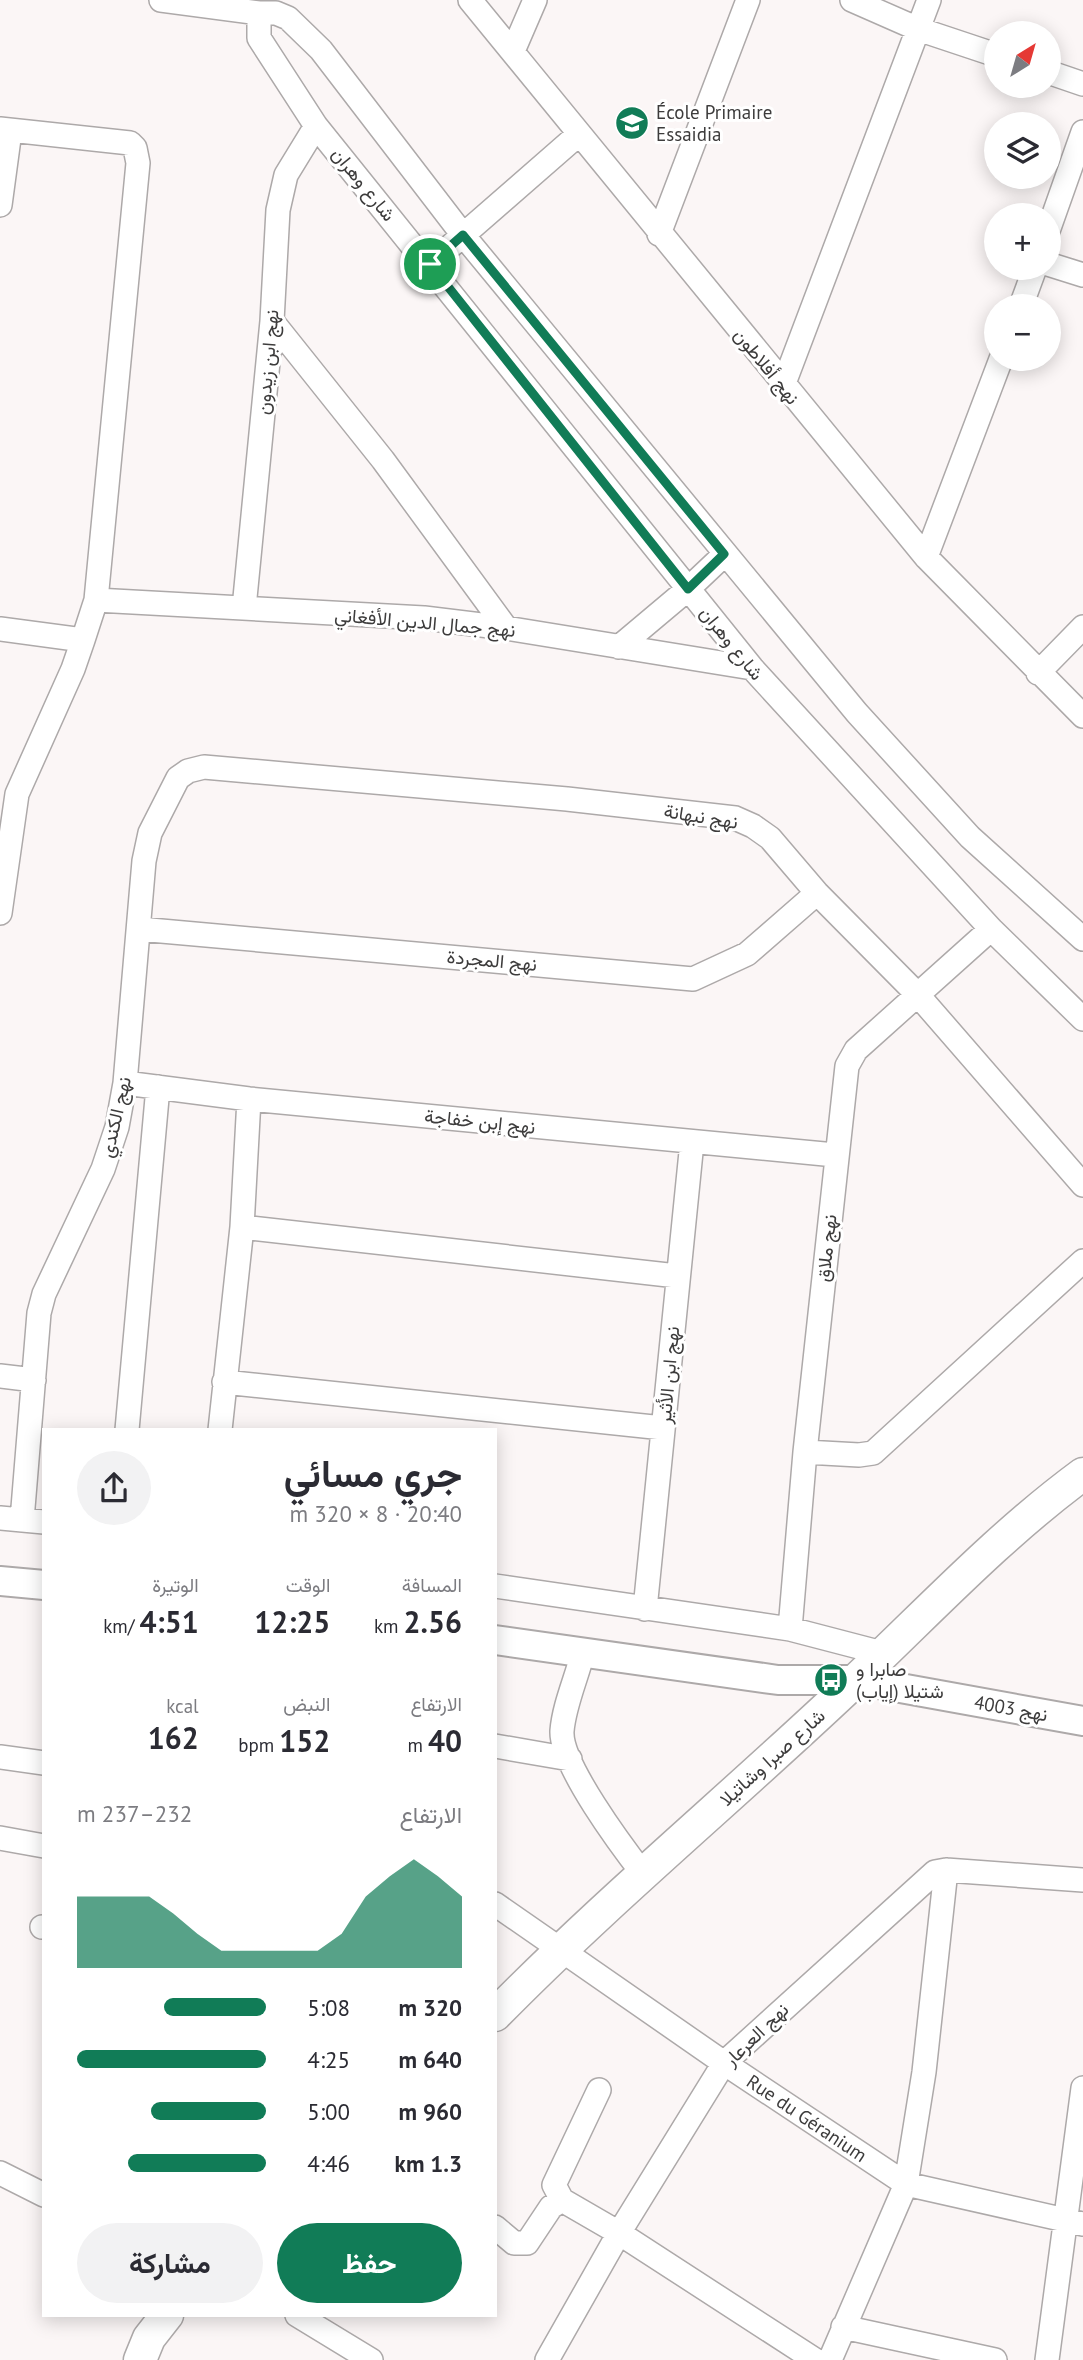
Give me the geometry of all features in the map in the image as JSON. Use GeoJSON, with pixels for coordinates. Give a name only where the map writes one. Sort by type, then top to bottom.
{"type":"FeatureCollection","features":[{"type":"Feature","properties":{"kind":"main road","name":"شارع صبرا وشاتيلا"},"geometry":{"type":"LineString","coordinates":[[497,2013],[559,1950],[856,1680],[982,1559],[1083,1474]]}},
{"type":"Feature","properties":{"kind":"main road"},"geometry":{"type":"LineString","coordinates":[[133,2317],[134,2360]]}},
{"type":"Feature","properties":{"kind":"main road"},"geometry":{"type":"LineString","coordinates":[[140,2360],[149,2338],[165,2317]]}},
{"type":"Feature","properties":{"kind":"street","name":"نهج أفلاطون"},"geometry":{"type":"LineString","coordinates":[[470,0],[783,386],[926,557],[1083,716]]}},
{"type":"Feature","properties":{"kind":"street"},"geometry":{"type":"LineString","coordinates":[[513,51],[535,0]]}},
{"type":"Feature","properties":{"kind":"street"},"geometry":{"type":"LineString","coordinates":[[659,234],[748,0]]}},
{"type":"Feature","properties":{"kind":"street"},"geometry":{"type":"LineString","coordinates":[[852,0],[918,29],[984,51]]}},
{"type":"Feature","properties":{"kind":"street"},"geometry":{"type":"LineString","coordinates":[[783,386],[929,0]]}},
{"type":"Feature","properties":{"kind":"street"},"geometry":{"type":"LineString","coordinates":[[169,1],[276,13],[288,18],[321,50],[463,235],[857,713],[970,837],[1083,939]]}},
{"type":"Feature","properties":{"kind":"street","name":"شارع وهران"},"geometry":{"type":"LineString","coordinates":[[259,13],[259,38],[316,126],[430,264],[752,668],[990,929],[1083,1019]]}},
{"type":"Feature","properties":{"kind":"street"},"geometry":{"type":"LineString","coordinates":[[1061,76],[1083,83]]}},
{"type":"Feature","properties":{"kind":"street","name":"نهج ابن زيدون"},"geometry":{"type":"LineString","coordinates":[[244,608],[272,321],[278,210],[286,175],[316,126]]}},
{"type":"Feature","properties":{"kind":"street"},"geometry":{"type":"LineString","coordinates":[[0,205],[5,130],[112,139],[130,143],[137,156],[96,600],[73,669],[9,793],[0,913]]}},
{"type":"Feature","properties":{"kind":"street"},"geometry":{"type":"LineString","coordinates":[[1058,203],[1083,132]]}},
{"type":"Feature","properties":{"kind":"street"},"geometry":{"type":"LineString","coordinates":[[430,264],[579,134]]}},
{"type":"Feature","properties":{"kind":"street"},"geometry":{"type":"LineString","coordinates":[[1061,268],[1083,275]]}},
{"type":"Feature","properties":{"kind":"street"},"geometry":{"type":"LineString","coordinates":[[272,321],[383,460],[506,628]]}},
{"type":"Feature","properties":{"kind":"street"},"geometry":{"type":"LineString","coordinates":[[926,557],[996,371]]}},
{"type":"Feature","properties":{"kind":"street"},"geometry":{"type":"LineString","coordinates":[[619,647],[688,589],[724,554]]}},
{"type":"Feature","properties":{"kind":"street","name":"نهج جمال الدين الأفغاني"},"geometry":{"type":"LineString","coordinates":[[96,600],[424,618],[506,628],[752,668]]}},
{"type":"Feature","properties":{"kind":"street"},"geometry":{"type":"LineString","coordinates":[[1038,673],[1083,627]]}},
{"type":"Feature","properties":{"kind":"street"},"geometry":{"type":"LineString","coordinates":[[0,629],[82,640]]}},
{"type":"Feature","properties":{"kind":"street","name":"نهج نبهانة"},"geometry":{"type":"LineString","coordinates":[[204,767],[567,799],[735,818],[753,826],[770,838],[817,893],[917,994],[1083,1185]]}},
{"type":"Feature","properties":{"kind":"street","name":"نهج الكندي"},"geometry":{"type":"LineString","coordinates":[[22,1520],[39,1312],[44,1294],[113,1145],[125,1083],[144,861],[150,833],[178,778],[188,771],[204,767]]}},
{"type":"Feature","properties":{"kind":"street","name":"نهج المجردة"},"geometry":{"type":"LineString","coordinates":[[139,929],[693,978],[747,954],[817,893]]}},
{"type":"Feature","properties":{"kind":"street","name":"نهج ملاق"},"geometry":{"type":"LineString","coordinates":[[790,1629],[835,1155],[847,1066],[851,1057],[990,929]]}},
{"type":"Feature","properties":{"kind":"street","name":"نهج إبن خفاجة"},"geometry":{"type":"LineString","coordinates":[[125,1083],[249,1099],[835,1155]]}},
{"type":"Feature","properties":{"kind":"street"},"geometry":{"type":"LineString","coordinates":[[127,1428],[158,1087]]}},
{"type":"Feature","properties":{"kind":"street"},"geometry":{"type":"LineString","coordinates":[[220,1428],[242,1227],[249,1099]]}},
{"type":"Feature","properties":{"kind":"street","name":"نهج ابن الأثير"},"geometry":{"type":"LineString","coordinates":[[646,1609],[692,1142]]}},
{"type":"Feature","properties":{"kind":"street"},"geometry":{"type":"LineString","coordinates":[[242,1227],[677,1276]]}},
{"type":"Feature","properties":{"kind":"street"},"geometry":{"type":"LineString","coordinates":[[805,1452],[859,1455],[873,1453],[1083,1261]]}},
{"type":"Feature","properties":{"kind":"street"},"geometry":{"type":"LineString","coordinates":[[0,1376],[34,1380]]}},
{"type":"Feature","properties":{"kind":"street"},"geometry":{"type":"LineString","coordinates":[[224,1382],[663,1428]]}},
{"type":"Feature","properties":{"kind":"street"},"geometry":{"type":"LineString","coordinates":[[0,1581],[42,1585]]}},
{"type":"Feature","properties":{"kind":"street"},"geometry":{"type":"LineString","coordinates":[[497,1586],[790,1629],[882,1653]]}},
{"type":"Feature","properties":{"kind":"street","name":"نهج 4003"},"geometry":{"type":"LineString","coordinates":[[497,1640],[778,1680],[856,1680],[1083,1721]]}},
{"type":"Feature","properties":{"kind":"street"},"geometry":{"type":"LineString","coordinates":[[583,1652],[562,1731],[564,1747],[601,1822],[644,1875]]}},
{"type":"Feature","properties":{"kind":"street"},"geometry":{"type":"LineString","coordinates":[[497,1746],[570,1759]]}},
{"type":"Feature","properties":{"kind":"street"},"geometry":{"type":"LineString","coordinates":[[0,1757],[42,1763]]}},
{"type":"Feature","properties":{"kind":"street"},"geometry":{"type":"LineString","coordinates":[[0,1838],[42,1846]]}},
{"type":"Feature","properties":{"kind":"street"},"geometry":{"type":"LineString","coordinates":[[830,2360],[906,2184],[924,2072],[946,1870],[1083,1880]]}},
{"type":"Feature","properties":{"kind":"street","name":"نهج العرعار"},"geometry":{"type":"LineString","coordinates":[[547,2360],[620,2233],[724,2063],[935,1872],[946,1870]]}},
{"type":"Feature","properties":{"kind":"street","name":"Rue du Géranium"},"geometry":{"type":"LineString","coordinates":[[497,1905],[724,2063],[906,2184],[1074,2223]]}},
{"type":"Feature","properties":{"kind":"street"},"geometry":{"type":"LineString","coordinates":[[1047,2360],[1074,2223],[1083,2088]]}},
{"type":"Feature","properties":{"kind":"street"},"geometry":{"type":"LineString","coordinates":[[599,2090],[554,2185],[562,2200],[620,2233],[815,2360]]}},
{"type":"Feature","properties":{"kind":"street"},"geometry":{"type":"LineString","coordinates":[[0,2172],[42,2191]]}},
{"type":"Feature","properties":{"kind":"street"},"geometry":{"type":"LineString","coordinates":[[497,2229],[514,2243],[527,2243],[551,2207],[562,2200]]}},
{"type":"Feature","properties":{"kind":"street"},"geometry":{"type":"LineString","coordinates":[[300,2317],[356,2356]]}},
{"type":"Feature","properties":{"kind":"street"},"geometry":{"type":"LineString","coordinates":[[844,2327],[995,2360]]}},
{"type":"Feature","properties":{"kind":"place","name":"École Primaire Essaidia"},"geometry":{"type":"Point","coordinates":[632,123]}},
{"type":"Feature","properties":{"kind":"place","name":"صابرا و شتيلا (إياب)"},"geometry":{"type":"Point","coordinates":[831,1680]}},
{"type":"Feature","properties":{"kind":"route"},"geometry":{"type":"LineString","coordinates":[[463,235],[724,554],[688,589],[503,358],[430,264],[463,235]]}}]}
